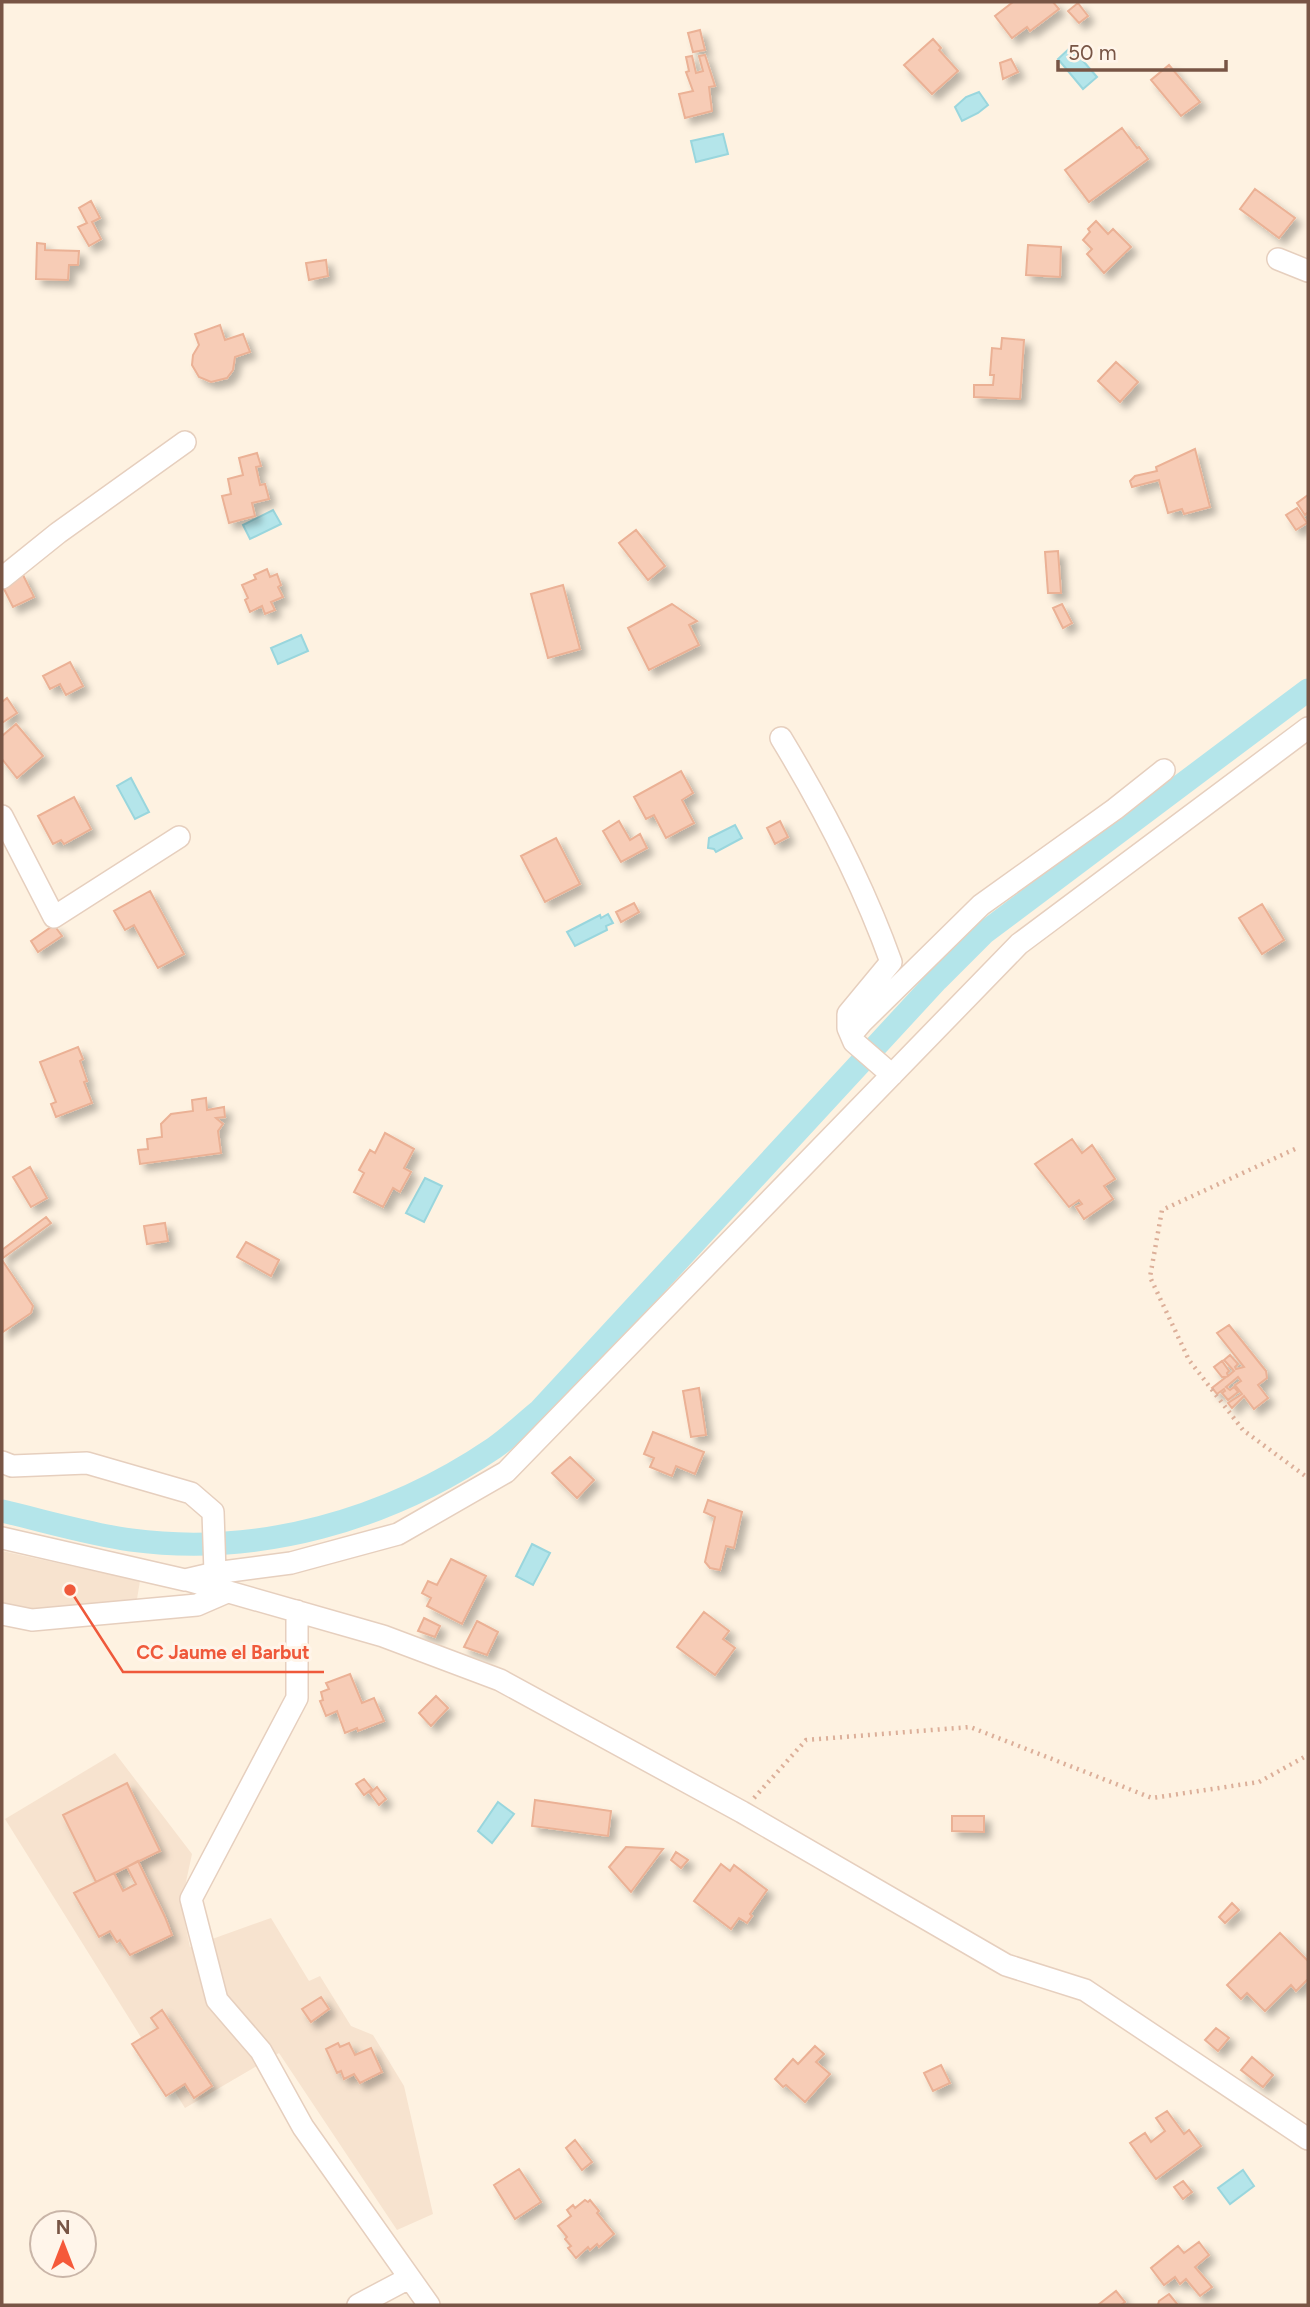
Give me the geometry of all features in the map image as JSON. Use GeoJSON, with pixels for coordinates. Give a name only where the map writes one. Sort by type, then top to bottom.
{"type":"FeatureCollection","features":[{"type":"Feature","properties":{"kind":"street"},"geometry":{"type":"LineString","coordinates":[[1278,259],[1308,271]]}},
{"type":"Feature","properties":{"kind":"street"},"geometry":{"type":"LineString","coordinates":[[2,578],[58,533],[185,442]]}},
{"type":"Feature","properties":{"kind":"street"},"geometry":{"type":"LineString","coordinates":[[185,1580],[215,1573],[292,1563],[398,1534],[506,1472],[1019,944],[1308,728]]}},
{"type":"Feature","properties":{"kind":"street"},"geometry":{"type":"LineString","coordinates":[[781,738],[800,768],[862,888],[891,962],[848,1014],[848,1028],[853,1039],[892,1075]]}},
{"type":"Feature","properties":{"kind":"street"},"geometry":{"type":"LineString","coordinates":[[853,1039],[919,964],[981,905],[1164,770]]}},
{"type":"Feature","properties":{"kind":"street"},"geometry":{"type":"LineString","coordinates":[[2,816],[54,916],[179,836]]}},
{"type":"Feature","properties":{"kind":"street"},"geometry":{"type":"LineString","coordinates":[[2,1462],[12,1466],[87,1463],[191,1493],[214,1512],[215,1573]]}},
{"type":"Feature","properties":{"kind":"street"},"geometry":{"type":"LineString","coordinates":[[2,1538],[185,1580],[297,1611],[383,1636],[500,1680],[742,1812],[1006,1965],[1085,1990],[1308,2139]]}},
{"type":"Feature","properties":{"kind":"street"},"geometry":{"type":"LineString","coordinates":[[2,1614],[32,1620],[197,1605],[227,1592]]}},
{"type":"Feature","properties":{"kind":"street"},"geometry":{"type":"LineString","coordinates":[[297,1611],[297,1698],[191,1899],[217,2000],[261,2051],[303,2127],[429,2305]]}},
{"type":"Feature","properties":{"kind":"street"},"geometry":{"type":"LineString","coordinates":[[358,2305],[410,2278]]}},
{"type":"Feature","properties":{"kind":"path"},"geometry":{"type":"LineString","coordinates":[[1295,1149],[1162,1210],[1150,1277],[1189,1360],[1243,1430],[1308,1478]]}},
{"type":"Feature","properties":{"kind":"path"},"geometry":{"type":"LineString","coordinates":[[742,1812],[806,1740],[970,1727],[1152,1798],[1259,1782],[1308,1755]]}},
{"type":"Feature","properties":{"kind":"shaded area"},"geometry":{"type":"Polygon","coordinates":[[[2,1551],[140,1581],[137,1599],[32,1611],[2,1606],[2,1551]]]}},
{"type":"Feature","properties":{"kind":"shaded area"},"geometry":{"type":"Polygon","coordinates":[[[115,1753],[192,1854],[181,1905],[190,1947],[271,1918],[309,1981],[320,1976],[351,2026],[373,2035],[404,2086],[433,2214],[397,2230],[279,2053],[185,2108],[5,1819],[115,1753]]]}},
{"type":"Feature","properties":{"kind":"water"},"geometry":{"type":"Polygon","coordinates":[[[1071,47],[1097,77],[1083,89],[1058,59],[1071,47]]]}},
{"type":"Feature","properties":{"kind":"water"},"geometry":{"type":"Polygon","coordinates":[[[979,92],[988,105],[962,121],[955,107],[966,97],[979,92]]]}},
{"type":"Feature","properties":{"kind":"water"},"geometry":{"type":"Polygon","coordinates":[[[723,134],[728,154],[696,162],[691,141],[723,134]]]}},
{"type":"Feature","properties":{"kind":"water"},"geometry":{"type":"Polygon","coordinates":[[[273,510],[281,524],[250,539],[243,525],[273,510]]]}},
{"type":"Feature","properties":{"kind":"water"},"geometry":{"type":"Polygon","coordinates":[[[301,635],[308,651],[278,664],[271,648],[301,635]]]}},
{"type":"Feature","properties":{"kind":"water"},"geometry":{"type":"Polygon","coordinates":[[[131,778],[149,812],[135,819],[117,786],[131,778]]]}},
{"type":"Feature","properties":{"kind":"water"},"geometry":{"type":"Polygon","coordinates":[[[735,825],[742,838],[716,852],[708,848],[709,838],[735,825]]]}},
{"type":"Feature","properties":{"kind":"water"},"geometry":{"type":"Polygon","coordinates":[[[608,914],[613,923],[606,926],[607,930],[575,946],[567,932],[600,915],[601,918],[608,914]]]}},
{"type":"Feature","properties":{"kind":"water"},"geometry":{"type":"Polygon","coordinates":[[[425,1178],[442,1186],[424,1222],[406,1213],[425,1178]]]}},
{"type":"Feature","properties":{"kind":"water"},"geometry":{"type":"Polygon","coordinates":[[[532,1544],[550,1553],[533,1585],[516,1576],[532,1544]]]}},
{"type":"Feature","properties":{"kind":"water"},"geometry":{"type":"Polygon","coordinates":[[[498,1802],[514,1814],[492,1843],[478,1831],[498,1802]]]}},
{"type":"Feature","properties":{"kind":"water"},"geometry":{"type":"Polygon","coordinates":[[[1243,2170],[1254,2186],[1230,2204],[1218,2188],[1243,2170]]]}},
{"type":"Feature","properties":{"kind":"building"},"geometry":{"type":"Polygon","coordinates":[[[1013,2],[1053,2],[1059,9],[1030,31],[1027,27],[1012,38],[995,16],[1013,2]]]}},
{"type":"Feature","properties":{"kind":"building"},"geometry":{"type":"Polygon","coordinates":[[[1078,3],[1088,16],[1079,23],[1068,11],[1078,3]]]}},
{"type":"Feature","properties":{"kind":"building"},"geometry":{"type":"Polygon","coordinates":[[[700,30],[705,50],[693,52],[688,33],[700,30]]]}},
{"type":"Feature","properties":{"kind":"building"},"geometry":{"type":"Polygon","coordinates":[[[933,39],[958,71],[932,94],[904,65],[933,39]]]}},
{"type":"Feature","properties":{"kind":"building"},"geometry":{"type":"Polygon","coordinates":[[[705,55],[715,86],[709,87],[712,111],[685,118],[679,94],[693,91],[686,72],[689,71],[686,57],[692,56],[696,73],[703,71],[699,56],[705,55]]]}},
{"type":"Feature","properties":{"kind":"building"},"geometry":{"type":"Polygon","coordinates":[[[1011,59],[1018,72],[1003,79],[1000,63],[1011,59]]]}},
{"type":"Feature","properties":{"kind":"building"},"geometry":{"type":"Polygon","coordinates":[[[1169,65],[1200,102],[1181,116],[1151,80],[1169,65]]]}},
{"type":"Feature","properties":{"kind":"building"},"geometry":{"type":"Polygon","coordinates":[[[1122,128],[1148,159],[1089,202],[1065,170],[1122,128]]]}},
{"type":"Feature","properties":{"kind":"building"},"geometry":{"type":"Polygon","coordinates":[[[1255,189],[1295,218],[1279,238],[1240,209],[1255,189]]]}},
{"type":"Feature","properties":{"kind":"building"},"geometry":{"type":"Polygon","coordinates":[[[91,201],[100,218],[92,222],[101,239],[89,246],[78,227],[87,223],[79,208],[91,201]]]}},
{"type":"Feature","properties":{"kind":"building"},"geometry":{"type":"Polygon","coordinates":[[[1096,221],[1108,234],[1113,229],[1131,247],[1104,273],[1087,254],[1092,249],[1083,240],[1096,221]]]}},
{"type":"Feature","properties":{"kind":"building"},"geometry":{"type":"Polygon","coordinates":[[[37,243],[45,244],[45,250],[79,251],[78,265],[69,265],[68,280],[36,279],[37,243]]]}},
{"type":"Feature","properties":{"kind":"building"},"geometry":{"type":"Polygon","coordinates":[[[1028,245],[1061,247],[1060,277],[1026,275],[1028,245]]]}},
{"type":"Feature","properties":{"kind":"building"},"geometry":{"type":"Polygon","coordinates":[[[326,260],[328,276],[309,280],[306,263],[326,260]]]}},
{"type":"Feature","properties":{"kind":"building"},"geometry":{"type":"Polygon","coordinates":[[[220,325],[225,340],[243,334],[250,352],[235,357],[233,370],[227,378],[211,382],[199,377],[192,365],[193,355],[199,345],[195,334],[220,325]]]}},
{"type":"Feature","properties":{"kind":"building"},"geometry":{"type":"Polygon","coordinates":[[[1002,338],[1024,340],[1020,399],[974,397],[974,385],[993,385],[994,375],[990,375],[992,348],[1001,349],[1002,338]]]}},
{"type":"Feature","properties":{"kind":"building"},"geometry":{"type":"Polygon","coordinates":[[[1116,362],[1138,382],[1120,402],[1098,381],[1116,362]]]}},
{"type":"Feature","properties":{"kind":"building"},"geometry":{"type":"Polygon","coordinates":[[[1195,449],[1210,507],[1184,514],[1182,509],[1168,513],[1159,480],[1132,487],[1130,481],[1135,476],[1157,471],[1156,467],[1195,449]]]}},
{"type":"Feature","properties":{"kind":"building"},"geometry":{"type":"Polygon","coordinates":[[[257,453],[261,466],[256,467],[260,485],[265,484],[269,499],[252,503],[255,516],[229,523],[222,496],[231,494],[228,479],[243,475],[239,458],[257,453]]]}},
{"type":"Feature","properties":{"kind":"building"},"geometry":{"type":"Polygon","coordinates":[[[1308,495],[1308,512],[1305,515],[1297,503],[1308,495]]]}},
{"type":"Feature","properties":{"kind":"building"},"geometry":{"type":"Polygon","coordinates":[[[1297,508],[1307,523],[1296,530],[1286,515],[1297,508]]]}},
{"type":"Feature","properties":{"kind":"building"},"geometry":{"type":"Polygon","coordinates":[[[636,530],[665,566],[648,580],[619,543],[636,530]]]}},
{"type":"Feature","properties":{"kind":"building"},"geometry":{"type":"Polygon","coordinates":[[[1058,551],[1061,593],[1048,593],[1045,552],[1058,551]]]}},
{"type":"Feature","properties":{"kind":"building"},"geometry":{"type":"Polygon","coordinates":[[[267,569],[270,577],[277,574],[281,585],[278,587],[283,597],[271,602],[275,610],[265,614],[262,606],[250,612],[242,585],[256,579],[254,575],[267,569]]]}},
{"type":"Feature","properties":{"kind":"building"},"geometry":{"type":"Polygon","coordinates":[[[22,573],[34,597],[13,607],[3,587],[22,573]]]}},
{"type":"Feature","properties":{"kind":"building"},"geometry":{"type":"Polygon","coordinates":[[[563,585],[580,649],[548,658],[531,594],[563,585]]]}},
{"type":"Feature","properties":{"kind":"building"},"geometry":{"type":"Polygon","coordinates":[[[672,604],[697,621],[689,625],[699,645],[649,670],[628,628],[672,604]]]}},
{"type":"Feature","properties":{"kind":"building"},"geometry":{"type":"Polygon","coordinates":[[[1062,604],[1072,623],[1063,628],[1053,608],[1062,604]]]}},
{"type":"Feature","properties":{"kind":"building"},"geometry":{"type":"Polygon","coordinates":[[[70,662],[83,686],[66,695],[60,684],[50,689],[43,676],[70,662]]]}},
{"type":"Feature","properties":{"kind":"building"},"geometry":{"type":"Polygon","coordinates":[[[7,698],[17,713],[2,723],[2,702],[7,698]]]}},
{"type":"Feature","properties":{"kind":"building"},"geometry":{"type":"Polygon","coordinates":[[[16,724],[43,756],[17,778],[2,759],[2,736],[16,724]]]}},
{"type":"Feature","properties":{"kind":"building"},"geometry":{"type":"Polygon","coordinates":[[[681,771],[693,793],[682,800],[694,823],[666,838],[654,815],[646,819],[634,797],[681,771]]]}},
{"type":"Feature","properties":{"kind":"building"},"geometry":{"type":"Polygon","coordinates":[[[74,797],[91,829],[64,844],[61,840],[53,844],[38,816],[74,797]]]}},
{"type":"Feature","properties":{"kind":"building"},"geometry":{"type":"Polygon","coordinates":[[[619,821],[630,840],[640,834],[647,848],[621,862],[603,831],[619,821]]]}},
{"type":"Feature","properties":{"kind":"building"},"geometry":{"type":"Polygon","coordinates":[[[780,821],[788,837],[775,844],[767,828],[780,821]]]}},
{"type":"Feature","properties":{"kind":"building"},"geometry":{"type":"Polygon","coordinates":[[[556,838],[580,884],[545,902],[521,856],[556,838]]]}},
{"type":"Feature","properties":{"kind":"building"},"geometry":{"type":"Polygon","coordinates":[[[150,891],[184,954],[158,968],[134,925],[125,930],[114,911],[150,891]]]}},
{"type":"Feature","properties":{"kind":"building"},"geometry":{"type":"Polygon","coordinates":[[[634,903],[639,912],[621,922],[616,912],[634,903]]]}},
{"type":"Feature","properties":{"kind":"building"},"geometry":{"type":"Polygon","coordinates":[[[1262,904],[1284,940],[1262,954],[1239,918],[1262,904]]]}},
{"type":"Feature","properties":{"kind":"building"},"geometry":{"type":"Polygon","coordinates":[[[54,925],[62,936],[38,952],[31,941],[54,925]]]}},
{"type":"Feature","properties":{"kind":"building"},"geometry":{"type":"Polygon","coordinates":[[[78,1047],[87,1081],[84,1082],[92,1103],[56,1117],[51,1104],[56,1102],[40,1062],[78,1047]]]}},
{"type":"Feature","properties":{"kind":"building"},"geometry":{"type":"Polygon","coordinates":[[[206,1098],[207,1110],[224,1107],[225,1117],[216,1118],[223,1124],[218,1131],[221,1153],[140,1164],[138,1150],[148,1149],[147,1139],[162,1137],[161,1124],[171,1114],[193,1111],[192,1100],[206,1098]]]}},
{"type":"Feature","properties":{"kind":"building"},"geometry":{"type":"Polygon","coordinates":[[[385,1133],[414,1149],[404,1168],[411,1172],[400,1192],[393,1188],[383,1207],[354,1192],[364,1173],[359,1170],[370,1150],[375,1153],[385,1133]]]}},
{"type":"Feature","properties":{"kind":"building"},"geometry":{"type":"Polygon","coordinates":[[[1072,1139],[1082,1153],[1092,1145],[1115,1179],[1104,1186],[1113,1199],[1084,1219],[1076,1207],[1082,1204],[1079,1200],[1069,1207],[1035,1164],[1072,1139]]]}},
{"type":"Feature","properties":{"kind":"building"},"geometry":{"type":"Polygon","coordinates":[[[30,1167],[47,1198],[31,1207],[13,1177],[30,1167]]]}},
{"type":"Feature","properties":{"kind":"building"},"geometry":{"type":"Polygon","coordinates":[[[46,1217],[51,1223],[3,1258],[2,1250],[46,1217]]]}},
{"type":"Feature","properties":{"kind":"building"},"geometry":{"type":"Polygon","coordinates":[[[165,1223],[168,1241],[147,1244],[144,1226],[165,1223]]]}},
{"type":"Feature","properties":{"kind":"building"},"geometry":{"type":"Polygon","coordinates":[[[246,1242],[279,1260],[271,1276],[237,1257],[246,1242]]]}},
{"type":"Feature","properties":{"kind":"building"},"geometry":{"type":"Polygon","coordinates":[[[2,1260],[33,1306],[31,1313],[3,1332],[2,1260]]]}},
{"type":"Feature","properties":{"kind":"building"},"geometry":{"type":"Polygon","coordinates":[[[1229,1325],[1266,1371],[1267,1378],[1258,1385],[1268,1398],[1254,1409],[1244,1396],[1232,1408],[1228,1403],[1242,1394],[1235,1385],[1241,1381],[1238,1377],[1226,1387],[1230,1390],[1234,1387],[1238,1392],[1228,1400],[1222,1393],[1224,1389],[1217,1394],[1212,1388],[1226,1377],[1222,1377],[1214,1367],[1222,1361],[1229,1371],[1228,1376],[1234,1371],[1224,1360],[1230,1355],[1238,1364],[1236,1369],[1244,1367],[1217,1333],[1229,1325]]]}},
{"type":"Feature","properties":{"kind":"building"},"geometry":{"type":"Polygon","coordinates":[[[699,1388],[706,1435],[691,1437],[683,1391],[699,1388]]]}},
{"type":"Feature","properties":{"kind":"building"},"geometry":{"type":"Polygon","coordinates":[[[653,1432],[704,1452],[695,1474],[676,1466],[672,1476],[650,1467],[654,1458],[644,1454],[653,1432]]]}},
{"type":"Feature","properties":{"kind":"building"},"geometry":{"type":"Polygon","coordinates":[[[570,1457],[594,1480],[577,1498],[552,1473],[570,1457]]]}},
{"type":"Feature","properties":{"kind":"building"},"geometry":{"type":"Polygon","coordinates":[[[708,1500],[742,1512],[734,1548],[726,1546],[720,1570],[710,1568],[705,1562],[715,1517],[704,1512],[708,1500]]]}},
{"type":"Feature","properties":{"kind":"building"},"geometry":{"type":"Polygon","coordinates":[[[451,1559],[486,1576],[462,1624],[427,1606],[431,1598],[422,1593],[428,1581],[437,1585],[451,1559]]]}},
{"type":"Feature","properties":{"kind":"building"},"geometry":{"type":"Polygon","coordinates":[[[704,1612],[729,1631],[723,1639],[735,1648],[715,1675],[677,1647],[704,1612]]]}},
{"type":"Feature","properties":{"kind":"building"},"geometry":{"type":"Polygon","coordinates":[[[424,1618],[440,1626],[435,1637],[418,1631],[424,1618]]]}},
{"type":"Feature","properties":{"kind":"building"},"geometry":{"type":"Polygon","coordinates":[[[477,1621],[498,1632],[487,1655],[464,1647],[477,1621]]]}},
{"type":"Feature","properties":{"kind":"building"},"geometry":{"type":"Polygon","coordinates":[[[350,1674],[362,1703],[374,1698],[384,1721],[345,1733],[337,1711],[326,1716],[320,1701],[323,1700],[321,1692],[329,1689],[326,1683],[350,1674]]]}},
{"type":"Feature","properties":{"kind":"building"},"geometry":{"type":"Polygon","coordinates":[[[436,1696],[448,1708],[431,1726],[419,1713],[436,1696]]]}},
{"type":"Feature","properties":{"kind":"building"},"geometry":{"type":"Polygon","coordinates":[[[364,1779],[372,1789],[364,1795],[356,1784],[364,1779]]]}},
{"type":"Feature","properties":{"kind":"building"},"geometry":{"type":"Polygon","coordinates":[[[127,1783],[160,1851],[96,1882],[63,1815],[127,1783]]]}},
{"type":"Feature","properties":{"kind":"building"},"geometry":{"type":"Polygon","coordinates":[[[377,1787],[386,1799],[379,1805],[370,1793],[377,1787]]]}},
{"type":"Feature","properties":{"kind":"building"},"geometry":{"type":"Polygon","coordinates":[[[535,1800],[611,1811],[608,1836],[532,1826],[535,1800]]]}},
{"type":"Feature","properties":{"kind":"building"},"geometry":{"type":"Polygon","coordinates":[[[952,1816],[984,1816],[984,1832],[952,1831],[952,1816]]]}},
{"type":"Feature","properties":{"kind":"building"},"geometry":{"type":"Polygon","coordinates":[[[626,1847],[663,1849],[631,1892],[609,1867],[626,1847]]]}},
{"type":"Feature","properties":{"kind":"building"},"geometry":{"type":"Polygon","coordinates":[[[676,1852],[688,1860],[681,1868],[671,1860],[676,1852]]]}},
{"type":"Feature","properties":{"kind":"building"},"geometry":{"type":"Polygon","coordinates":[[[138,1861],[172,1935],[130,1955],[110,1931],[99,1937],[74,1893],[114,1873],[123,1891],[136,1884],[127,1867],[138,1861]]]}},
{"type":"Feature","properties":{"kind":"building"},"geometry":{"type":"Polygon","coordinates":[[[721,1864],[730,1871],[734,1865],[767,1890],[747,1923],[739,1918],[731,1929],[694,1901],[721,1864]]]}},
{"type":"Feature","properties":{"kind":"building"},"geometry":{"type":"Polygon","coordinates":[[[1232,1903],[1239,1910],[1225,1923],[1219,1917],[1232,1903]]]}},
{"type":"Feature","properties":{"kind":"building"},"geometry":{"type":"Polygon","coordinates":[[[1280,1933],[1308,1961],[1308,1979],[1296,1991],[1291,1985],[1265,2011],[1247,1993],[1241,1999],[1227,1985],[1280,1933]]]}},
{"type":"Feature","properties":{"kind":"building"},"geometry":{"type":"Polygon","coordinates":[[[321,1997],[329,2009],[311,2022],[302,2009],[321,1997]]]}},
{"type":"Feature","properties":{"kind":"building"},"geometry":{"type":"Polygon","coordinates":[[[162,2010],[212,2086],[194,2098],[185,2084],[166,2096],[132,2044],[158,2028],[151,2018],[162,2010]]]}},
{"type":"Feature","properties":{"kind":"building"},"geometry":{"type":"Polygon","coordinates":[[[1216,2028],[1229,2038],[1218,2051],[1205,2040],[1216,2028]]]}},
{"type":"Feature","properties":{"kind":"building"},"geometry":{"type":"Polygon","coordinates":[[[338,2043],[340,2047],[349,2043],[355,2055],[371,2048],[382,2072],[360,2083],[354,2074],[344,2079],[341,2071],[337,2073],[326,2049],[338,2043]]]}},
{"type":"Feature","properties":{"kind":"building"},"geometry":{"type":"Polygon","coordinates":[[[815,2046],[824,2054],[816,2062],[830,2074],[805,2102],[775,2079],[793,2059],[798,2064],[815,2046]]]}},
{"type":"Feature","properties":{"kind":"building"},"geometry":{"type":"Polygon","coordinates":[[[1252,2057],[1273,2075],[1263,2087],[1241,2070],[1252,2057]]]}},
{"type":"Feature","properties":{"kind":"building"},"geometry":{"type":"Polygon","coordinates":[[[941,2065],[950,2083],[933,2091],[924,2073],[941,2065]]]}},
{"type":"Feature","properties":{"kind":"building"},"geometry":{"type":"Polygon","coordinates":[[[1167,2111],[1184,2134],[1189,2130],[1201,2146],[1156,2179],[1130,2143],[1145,2133],[1151,2142],[1165,2131],[1156,2118],[1167,2111]]]}},
{"type":"Feature","properties":{"kind":"building"},"geometry":{"type":"Polygon","coordinates":[[[575,2140],[592,2162],[582,2170],[566,2148],[575,2140]]]}},
{"type":"Feature","properties":{"kind":"building"},"geometry":{"type":"Polygon","coordinates":[[[519,2169],[541,2202],[515,2219],[494,2185],[519,2169]]]}},
{"type":"Feature","properties":{"kind":"building"},"geometry":{"type":"Polygon","coordinates":[[[1183,2181],[1192,2192],[1183,2199],[1174,2187],[1183,2181]]]}},
{"type":"Feature","properties":{"kind":"building"},"geometry":{"type":"Polygon","coordinates":[[[585,2200],[590,2200],[614,2234],[599,2247],[597,2244],[590,2250],[588,2247],[576,2258],[568,2248],[571,2246],[565,2239],[567,2237],[558,2226],[571,2216],[567,2210],[573,2205],[575,2208],[585,2200]]]}},
{"type":"Feature","properties":{"kind":"building"},"geometry":{"type":"Polygon","coordinates":[[[1199,2242],[1209,2255],[1195,2267],[1212,2287],[1200,2296],[1186,2279],[1180,2284],[1175,2277],[1164,2285],[1151,2268],[1178,2246],[1184,2253],[1199,2242]]]}},
{"type":"Feature","properties":{"kind":"building"},"geometry":{"type":"Polygon","coordinates":[[[1116,2291],[1125,2302],[1121,2305],[1098,2305],[1116,2291]]]}},
{"type":"Feature","properties":{"kind":"building"},"geometry":{"type":"Polygon","coordinates":[[[1169,2294],[1178,2305],[1158,2305],[1159,2301],[1169,2294]]]}},
{"type":"Feature","properties":{"kind":"waterway"},"geometry":{"type":"LineString","coordinates":[[2,1511],[131,1540],[179,1544],[227,1543],[274,1537],[321,1527],[411,1495],[494,1448],[539,1411],[937,980],[984,933],[1308,690]]}},
{"type":"Feature","properties":{"kind":"place","name":"CC Jaume el Barbut"},"geometry":{"type":"Point","coordinates":[70,1590]}}]}
